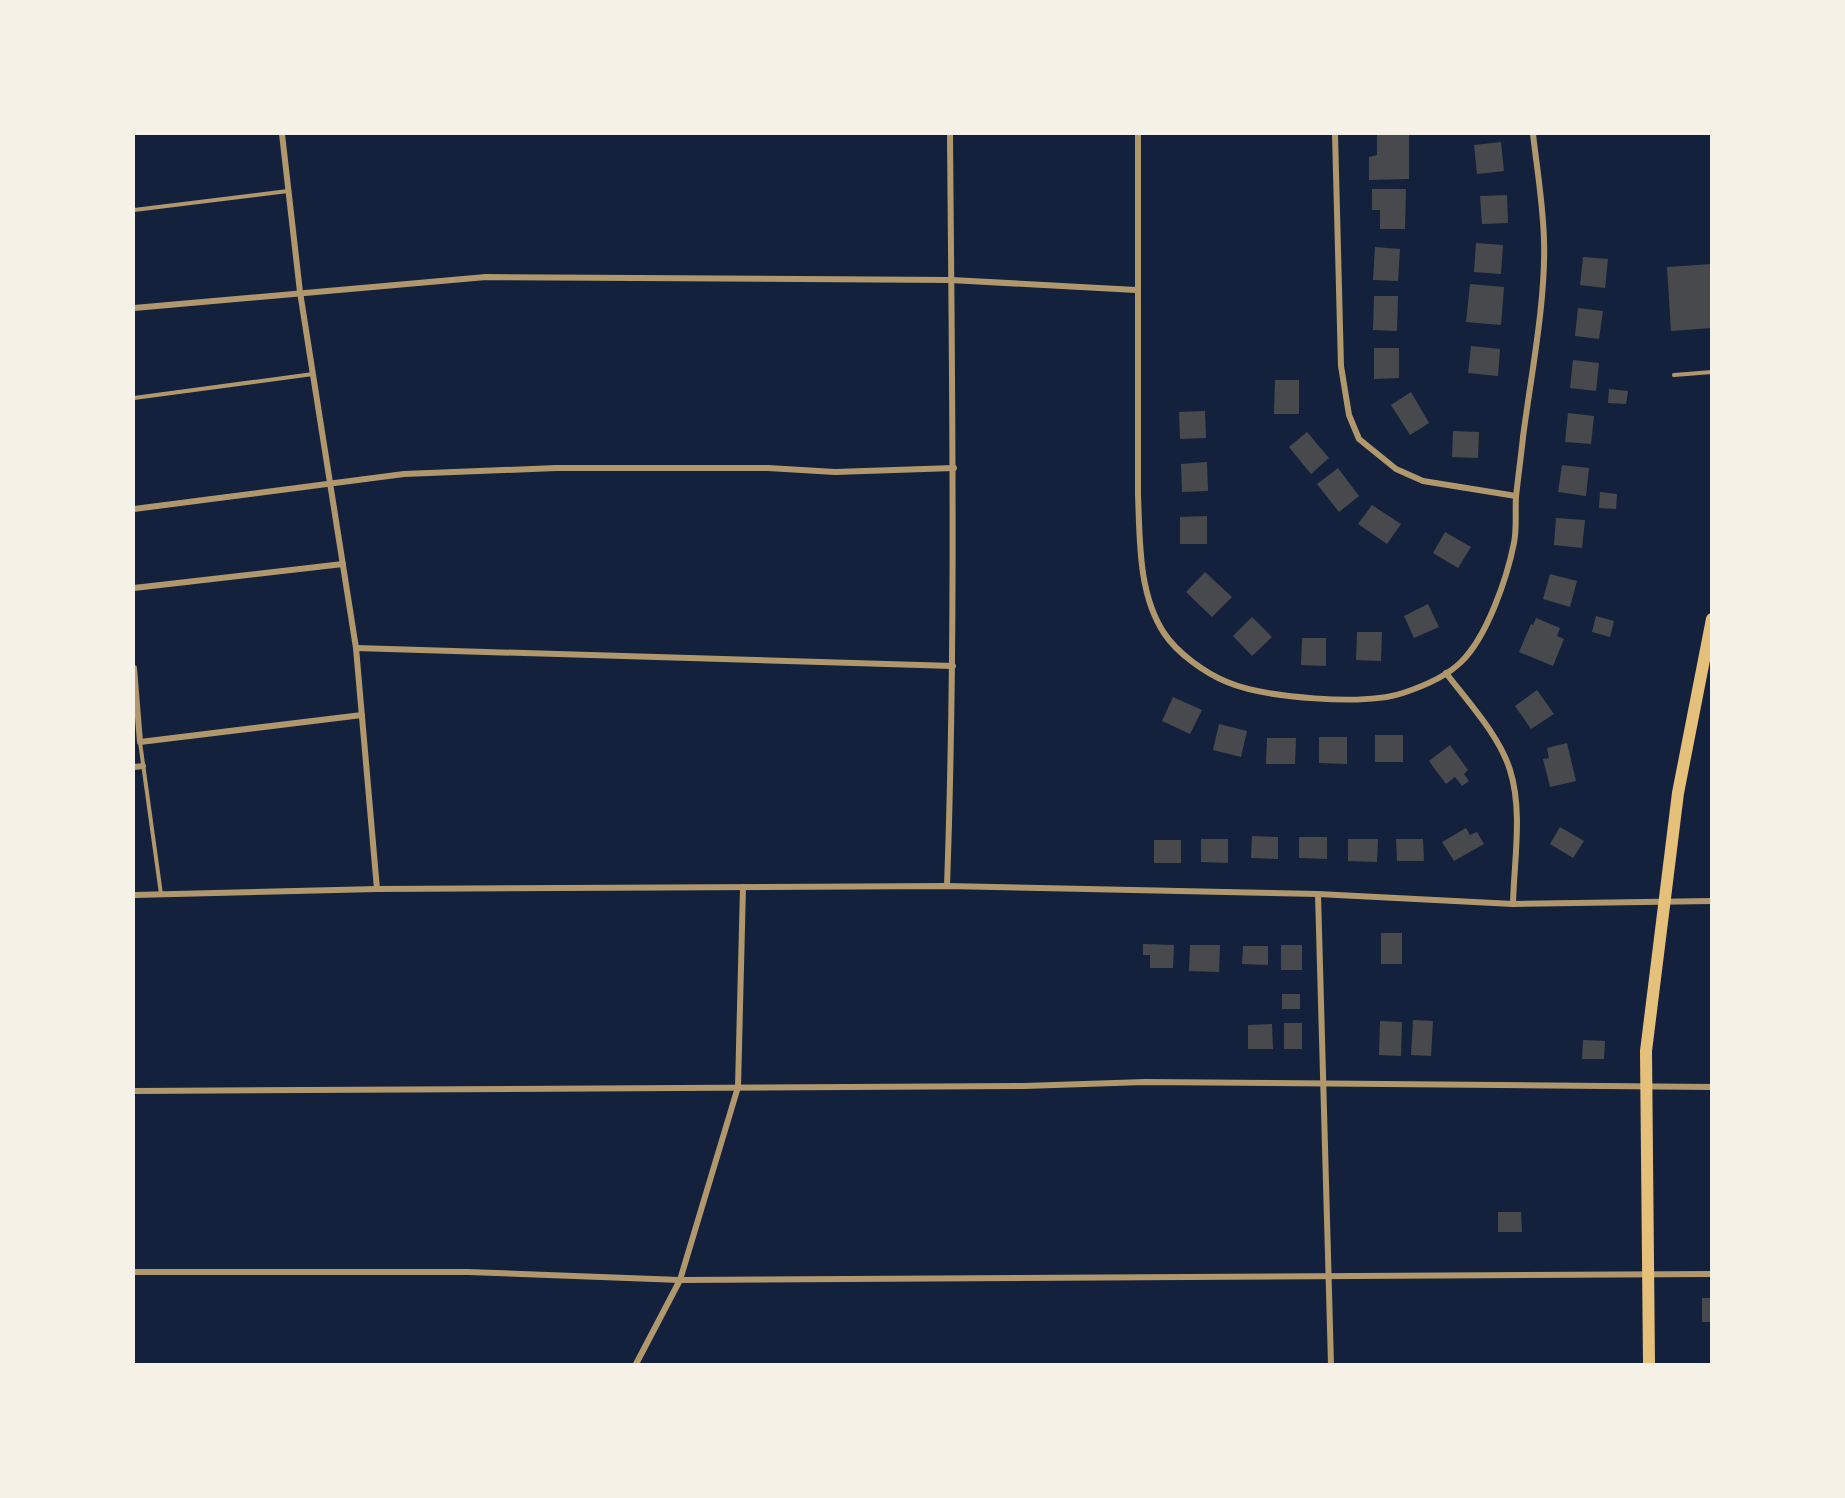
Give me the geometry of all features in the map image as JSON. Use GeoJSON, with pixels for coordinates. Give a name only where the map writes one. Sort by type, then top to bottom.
{"type":"FeatureCollection","features":[{"type":"Feature","properties":{"kind":"main road"},"geometry":{"type":"LineString","coordinates":[[1648,1365],[1646,1051],[1678,793],[1712,619]]}},
{"type":"Feature","properties":{"kind":"street"},"geometry":{"type":"LineString","coordinates":[[282,134],[300,292],[356,648],[377,889]]}},
{"type":"Feature","properties":{"kind":"street"},"geometry":{"type":"LineString","coordinates":[[947,886],[953,666],[954,468],[950,134]]}},
{"type":"Feature","properties":{"kind":"street"},"geometry":{"type":"LineString","coordinates":[[1138,134],[1136,290],[1140,552],[1145,587],[1154,615],[1165,635],[1204,669],[1227,682],[1256,690],[1359,699],[1402,694],[1446,673],[1462,662],[1490,618],[1515,541],[1516,496],[1544,241],[1533,134]]}},
{"type":"Feature","properties":{"kind":"street"},"geometry":{"type":"LineString","coordinates":[[1335,134],[1341,366],[1348,415],[1359,439],[1396,469],[1423,481],[1516,496]]}},
{"type":"Feature","properties":{"kind":"street"},"geometry":{"type":"LineString","coordinates":[[134,308],[300,292],[486,278],[951,280],[1136,290]]}},
{"type":"Feature","properties":{"kind":"street"},"geometry":{"type":"LineString","coordinates":[[134,509],[404,474],[556,468],[768,468],[836,472],[954,468]]}},
{"type":"Feature","properties":{"kind":"street"},"geometry":{"type":"LineString","coordinates":[[134,588],[343,564]]}},
{"type":"Feature","properties":{"kind":"street"},"geometry":{"type":"LineString","coordinates":[[356,648],[953,666]]}},
{"type":"Feature","properties":{"kind":"street"},"geometry":{"type":"LineString","coordinates":[[134,668],[140,742],[362,715]]}},
{"type":"Feature","properties":{"kind":"street"},"geometry":{"type":"LineString","coordinates":[[1446,673],[1495,740],[1509,767],[1515,807],[1513,904]]}},
{"type":"Feature","properties":{"kind":"street"},"geometry":{"type":"LineString","coordinates":[[134,767],[143,766]]}},
{"type":"Feature","properties":{"kind":"street"},"geometry":{"type":"LineString","coordinates":[[636,1365],[680,1280],[738,1087],[743,886]]}},
{"type":"Feature","properties":{"kind":"street"},"geometry":{"type":"LineString","coordinates":[[134,895],[377,889],[947,886],[1318,894],[1513,904],[1712,902]]}},
{"type":"Feature","properties":{"kind":"street"},"geometry":{"type":"LineString","coordinates":[[1318,894],[1330,1276],[1330,1365]]}},
{"type":"Feature","properties":{"kind":"street"},"geometry":{"type":"LineString","coordinates":[[134,1091],[1024,1086],[1145,1082],[1646,1089],[1712,1087]]}},
{"type":"Feature","properties":{"kind":"street"},"geometry":{"type":"LineString","coordinates":[[134,1272],[468,1272],[680,1280],[1712,1274]]}},
{"type":"Feature","properties":{"kind":"lane"},"geometry":{"type":"LineString","coordinates":[[134,210],[288,191]]}},
{"type":"Feature","properties":{"kind":"lane"},"geometry":{"type":"LineString","coordinates":[[1674,375],[1712,372]]}},
{"type":"Feature","properties":{"kind":"lane"},"geometry":{"type":"LineString","coordinates":[[134,398],[313,374]]}},
{"type":"Feature","properties":{"kind":"lane"},"geometry":{"type":"LineString","coordinates":[[140,742],[161,894]]}},
{"type":"Feature","properties":{"kind":"building"},"geometry":{"type":"Polygon","coordinates":[[[1377,135],[1409,135],[1409,179],[1369,180],[1369,157],[1377,155],[1377,135]]]}},
{"type":"Feature","properties":{"kind":"building"},"geometry":{"type":"Polygon","coordinates":[[[1501,142],[1504,171],[1477,174],[1474,145],[1501,142]]]}},
{"type":"Feature","properties":{"kind":"building"},"geometry":{"type":"Polygon","coordinates":[[[1372,189],[1406,189],[1405,229],[1380,229],[1380,210],[1372,210],[1372,189]]]}},
{"type":"Feature","properties":{"kind":"building"},"geometry":{"type":"Polygon","coordinates":[[[1507,195],[1508,223],[1482,224],[1480,196],[1507,195]]]}},
{"type":"Feature","properties":{"kind":"building"},"geometry":{"type":"Polygon","coordinates":[[[1476,243],[1503,245],[1501,274],[1474,272],[1476,243]]]}},
{"type":"Feature","properties":{"kind":"building"},"geometry":{"type":"Polygon","coordinates":[[[1375,247],[1400,249],[1398,281],[1373,280],[1375,247]]]}},
{"type":"Feature","properties":{"kind":"building"},"geometry":{"type":"Polygon","coordinates":[[[1583,257],[1608,259],[1605,288],[1580,285],[1583,257]]]}},
{"type":"Feature","properties":{"kind":"building"},"geometry":{"type":"Polygon","coordinates":[[[1712,264],[1712,328],[1671,331],[1667,267],[1712,264]]]}},
{"type":"Feature","properties":{"kind":"building"},"geometry":{"type":"Polygon","coordinates":[[[1470,284],[1504,287],[1501,325],[1466,322],[1470,284]]]}},
{"type":"Feature","properties":{"kind":"building"},"geometry":{"type":"Polygon","coordinates":[[[1374,296],[1398,296],[1397,331],[1373,330],[1374,296]]]}},
{"type":"Feature","properties":{"kind":"building"},"geometry":{"type":"Polygon","coordinates":[[[1578,308],[1603,311],[1599,339],[1575,336],[1578,308]]]}},
{"type":"Feature","properties":{"kind":"building"},"geometry":{"type":"Polygon","coordinates":[[[1471,346],[1500,349],[1498,376],[1468,373],[1471,346]]]}},
{"type":"Feature","properties":{"kind":"building"},"geometry":{"type":"Polygon","coordinates":[[[1374,348],[1399,348],[1399,378],[1374,379],[1374,348]]]}},
{"type":"Feature","properties":{"kind":"building"},"geometry":{"type":"Polygon","coordinates":[[[1573,360],[1599,363],[1596,391],[1570,388],[1573,360]]]}},
{"type":"Feature","properties":{"kind":"building"},"geometry":{"type":"Polygon","coordinates":[[[1275,380],[1299,380],[1299,414],[1274,414],[1275,380]]]}},
{"type":"Feature","properties":{"kind":"building"},"geometry":{"type":"Polygon","coordinates":[[[1609,389],[1628,391],[1626,404],[1608,403],[1609,389]]]}},
{"type":"Feature","properties":{"kind":"building"},"geometry":{"type":"Polygon","coordinates":[[[1411,392],[1429,423],[1410,435],[1391,405],[1411,392]]]}},
{"type":"Feature","properties":{"kind":"building"},"geometry":{"type":"Polygon","coordinates":[[[1205,411],[1206,438],[1180,439],[1179,412],[1205,411]]]}},
{"type":"Feature","properties":{"kind":"building"},"geometry":{"type":"Polygon","coordinates":[[[1568,413],[1594,416],[1591,444],[1565,442],[1568,413]]]}},
{"type":"Feature","properties":{"kind":"building"},"geometry":{"type":"Polygon","coordinates":[[[1453,431],[1479,432],[1478,458],[1452,457],[1453,431]]]}},
{"type":"Feature","properties":{"kind":"building"},"geometry":{"type":"Polygon","coordinates":[[[1307,432],[1329,458],[1311,474],[1289,447],[1307,432]]]}},
{"type":"Feature","properties":{"kind":"building"},"geometry":{"type":"Polygon","coordinates":[[[1207,462],[1208,491],[1182,492],[1181,464],[1207,462]]]}},
{"type":"Feature","properties":{"kind":"building"},"geometry":{"type":"Polygon","coordinates":[[[1562,465],[1589,468],[1586,496],[1558,492],[1562,465]]]}},
{"type":"Feature","properties":{"kind":"building"},"geometry":{"type":"Polygon","coordinates":[[[1338,468],[1359,496],[1339,512],[1317,484],[1338,468]]]}},
{"type":"Feature","properties":{"kind":"building"},"geometry":{"type":"Polygon","coordinates":[[[1600,492],[1617,494],[1616,509],[1599,508],[1600,492]]]}},
{"type":"Feature","properties":{"kind":"building"},"geometry":{"type":"Polygon","coordinates":[[[1372,505],[1401,524],[1387,544],[1358,524],[1372,505]]]}},
{"type":"Feature","properties":{"kind":"building"},"geometry":{"type":"Polygon","coordinates":[[[1207,516],[1207,544],[1180,544],[1180,517],[1207,516]]]}},
{"type":"Feature","properties":{"kind":"building"},"geometry":{"type":"Polygon","coordinates":[[[1556,518],[1585,520],[1582,548],[1554,545],[1556,518]]]}},
{"type":"Feature","properties":{"kind":"building"},"geometry":{"type":"Polygon","coordinates":[[[1445,532],[1471,547],[1458,568],[1433,553],[1445,532]]]}},
{"type":"Feature","properties":{"kind":"building"},"geometry":{"type":"Polygon","coordinates":[[[1205,572],[1232,597],[1212,617],[1186,592],[1205,572]]]}},
{"type":"Feature","properties":{"kind":"building"},"geometry":{"type":"Polygon","coordinates":[[[1550,574],[1577,581],[1570,607],[1543,599],[1550,574]]]}},
{"type":"Feature","properties":{"kind":"building"},"geometry":{"type":"Polygon","coordinates":[[[1428,604],[1439,627],[1414,638],[1404,616],[1428,604]]]}},
{"type":"Feature","properties":{"kind":"building"},"geometry":{"type":"Polygon","coordinates":[[[1596,616],[1614,621],[1610,637],[1592,632],[1596,616]]]}},
{"type":"Feature","properties":{"kind":"building"},"geometry":{"type":"Polygon","coordinates":[[[1252,617],[1272,637],[1252,656],[1233,636],[1252,617]]]}},
{"type":"Feature","properties":{"kind":"building"},"geometry":{"type":"Polygon","coordinates":[[[1536,618],[1560,628],[1557,636],[1564,639],[1553,666],[1519,652],[1536,618]]]}},
{"type":"Feature","properties":{"kind":"building"},"geometry":{"type":"Polygon","coordinates":[[[1357,632],[1382,632],[1381,661],[1356,660],[1357,632]]]}},
{"type":"Feature","properties":{"kind":"building"},"geometry":{"type":"Polygon","coordinates":[[[1302,638],[1326,638],[1326,666],[1301,665],[1302,638]]]}},
{"type":"Feature","properties":{"kind":"building"},"geometry":{"type":"Polygon","coordinates":[[[1537,690],[1554,714],[1531,729],[1515,706],[1537,690]]]}},
{"type":"Feature","properties":{"kind":"building"},"geometry":{"type":"Polygon","coordinates":[[[1173,697],[1202,710],[1190,734],[1162,721],[1173,697]]]}},
{"type":"Feature","properties":{"kind":"building"},"geometry":{"type":"Polygon","coordinates":[[[1219,724],[1247,731],[1241,757],[1213,750],[1219,724]]]}},
{"type":"Feature","properties":{"kind":"building"},"geometry":{"type":"Polygon","coordinates":[[[1375,735],[1403,735],[1403,762],[1375,762],[1375,735]]]}},
{"type":"Feature","properties":{"kind":"building"},"geometry":{"type":"Polygon","coordinates":[[[1319,737],[1347,737],[1347,764],[1319,763],[1319,737]]]}},
{"type":"Feature","properties":{"kind":"building"},"geometry":{"type":"Polygon","coordinates":[[[1267,738],[1296,738],[1295,764],[1266,764],[1267,738]]]}},
{"type":"Feature","properties":{"kind":"building"},"geometry":{"type":"Polygon","coordinates":[[[1567,743],[1576,781],[1550,787],[1543,759],[1549,758],[1547,748],[1567,743]]]}},
{"type":"Feature","properties":{"kind":"building"},"geometry":{"type":"Polygon","coordinates":[[[1450,745],[1468,770],[1464,774],[1469,781],[1462,786],[1455,777],[1446,784],[1429,761],[1450,745]]]}},
{"type":"Feature","properties":{"kind":"building"},"geometry":{"type":"Polygon","coordinates":[[[1560,827],[1584,841],[1573,858],[1550,844],[1560,827]]]}},
{"type":"Feature","properties":{"kind":"building"},"geometry":{"type":"Polygon","coordinates":[[[1466,828],[1470,835],[1477,832],[1484,844],[1454,861],[1442,842],[1466,828]]]}},
{"type":"Feature","properties":{"kind":"building"},"geometry":{"type":"Polygon","coordinates":[[[1252,836],[1278,837],[1278,859],[1251,858],[1252,836]]]}},
{"type":"Feature","properties":{"kind":"building"},"geometry":{"type":"Polygon","coordinates":[[[1299,837],[1327,837],[1327,859],[1299,858],[1299,837]]]}},
{"type":"Feature","properties":{"kind":"building"},"geometry":{"type":"Polygon","coordinates":[[[1201,839],[1228,839],[1228,863],[1201,862],[1201,839]]]}},
{"type":"Feature","properties":{"kind":"building"},"geometry":{"type":"Polygon","coordinates":[[[1348,839],[1378,839],[1377,862],[1348,861],[1348,839]]]}},
{"type":"Feature","properties":{"kind":"building"},"geometry":{"type":"Polygon","coordinates":[[[1396,839],[1423,839],[1424,861],[1397,861],[1396,839]]]}},
{"type":"Feature","properties":{"kind":"building"},"geometry":{"type":"Polygon","coordinates":[[[1154,840],[1181,840],[1181,863],[1154,863],[1154,840]]]}},
{"type":"Feature","properties":{"kind":"building"},"geometry":{"type":"Polygon","coordinates":[[[1381,933],[1402,933],[1402,964],[1381,964],[1381,933]]]}},
{"type":"Feature","properties":{"kind":"building"},"geometry":{"type":"Polygon","coordinates":[[[1143,944],[1174,945],[1173,968],[1150,968],[1150,955],[1143,955],[1143,944]]]}},
{"type":"Feature","properties":{"kind":"building"},"geometry":{"type":"Polygon","coordinates":[[[1190,945],[1220,945],[1219,972],[1189,971],[1190,945]]]}},
{"type":"Feature","properties":{"kind":"building"},"geometry":{"type":"Polygon","coordinates":[[[1281,945],[1302,945],[1302,970],[1281,970],[1281,945]]]}},
{"type":"Feature","properties":{"kind":"building"},"geometry":{"type":"Polygon","coordinates":[[[1243,946],[1268,946],[1268,965],[1242,964],[1243,946]]]}},
{"type":"Feature","properties":{"kind":"building"},"geometry":{"type":"Polygon","coordinates":[[[1282,994],[1300,994],[1300,1009],[1282,1009],[1282,994]]]}},
{"type":"Feature","properties":{"kind":"building"},"geometry":{"type":"Polygon","coordinates":[[[1413,1020],[1433,1021],[1431,1056],[1411,1055],[1413,1020]]]}},
{"type":"Feature","properties":{"kind":"building"},"geometry":{"type":"Polygon","coordinates":[[[1380,1021],[1402,1022],[1401,1056],[1379,1055],[1380,1021]]]}},
{"type":"Feature","properties":{"kind":"building"},"geometry":{"type":"Polygon","coordinates":[[[1284,1023],[1302,1023],[1302,1049],[1284,1049],[1284,1023]]]}},
{"type":"Feature","properties":{"kind":"building"},"geometry":{"type":"Polygon","coordinates":[[[1272,1024],[1273,1049],[1248,1049],[1248,1025],[1272,1024]]]}},
{"type":"Feature","properties":{"kind":"building"},"geometry":{"type":"Polygon","coordinates":[[[1583,1040],[1605,1041],[1604,1059],[1582,1059],[1583,1040]]]}},
{"type":"Feature","properties":{"kind":"building"},"geometry":{"type":"Polygon","coordinates":[[[1498,1212],[1521,1212],[1522,1232],[1498,1232],[1498,1212]]]}},
{"type":"Feature","properties":{"kind":"building"},"geometry":{"type":"Polygon","coordinates":[[[1702,1298],[1712,1298],[1712,1322],[1702,1322],[1702,1298]]]}}]}
